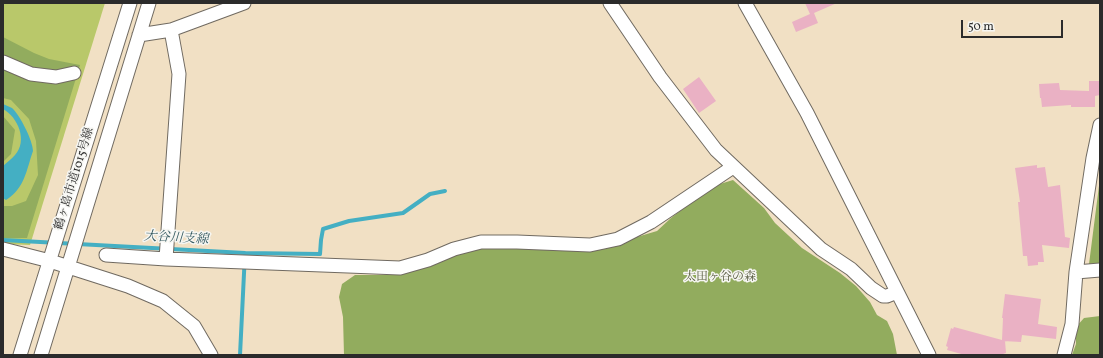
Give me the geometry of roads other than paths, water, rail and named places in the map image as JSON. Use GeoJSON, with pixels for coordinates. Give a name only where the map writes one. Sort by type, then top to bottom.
{"type":"FeatureCollection","features":[{"type":"Feature","properties":{"kind":"street","name":"鶴ヶ島市道1015号線"},"geometry":{"type":"LineString","coordinates":[[20,355],[130,3]]}},
{"type":"Feature","properties":{"kind":"street","name":"鶴ヶ島市道1015号線"},"geometry":{"type":"LineString","coordinates":[[41,355],[149,3]]}},
{"type":"Feature","properties":{"kind":"street"},"geometry":{"type":"LineString","coordinates":[[139,34],[171,30],[244,3]]}},
{"type":"Feature","properties":{"kind":"street"},"geometry":{"type":"LineString","coordinates":[[610,3],[660,77],[716,150],[820,249],[851,269],[871,288],[883,296],[897,292]]}},
{"type":"Feature","properties":{"kind":"street"},"geometry":{"type":"LineString","coordinates":[[745,3],[807,113],[929,355]]}},
{"type":"Feature","properties":{"kind":"street"},"geometry":{"type":"LineString","coordinates":[[166,259],[179,74],[171,30]]}},
{"type":"Feature","properties":{"kind":"street"},"geometry":{"type":"LineString","coordinates":[[3,62],[31,74],[56,77],[74,73]]}},
{"type":"Feature","properties":{"kind":"street"},"geometry":{"type":"LineString","coordinates":[[1064,355],[1072,324],[1076,272],[1092,158],[1100,125]]}},
{"type":"Feature","properties":{"kind":"street"},"geometry":{"type":"LineString","coordinates":[[106,255],[166,259],[400,268],[428,260],[454,249],[480,242],[590,245],[618,239],[651,222],[733,167]]}},
{"type":"Feature","properties":{"kind":"street"},"geometry":{"type":"LineString","coordinates":[[3,249],[50,261],[128,286],[163,301],[194,326],[211,355]]}},
{"type":"Feature","properties":{"kind":"street"},"geometry":{"type":"LineString","coordinates":[[1076,272],[1100,270]]}},
{"type":"Feature","properties":{"kind":"water"},"geometry":{"type":"Polygon","coordinates":[[[3,104],[12,108],[19,116],[28,135],[33,151],[21,184],[6,200],[3,198],[3,166],[19,149],[21,136],[17,123],[3,109],[3,104]]]}},
{"type":"Feature","properties":{"kind":"waterway"},"geometry":{"type":"LineString","coordinates":[[245,253],[320,254],[323,229],[349,221],[403,213],[430,194],[445,191]]}},
{"type":"Feature","properties":{"kind":"waterway","name":"大谷川支線"},"geometry":{"type":"LineString","coordinates":[[3,240],[245,253],[240,355]]}},
{"type":"Feature","properties":{"kind":"park label","name":"太田ヶ谷の森"},"geometry":{"type":"Point","coordinates":[720,278]}}]}
